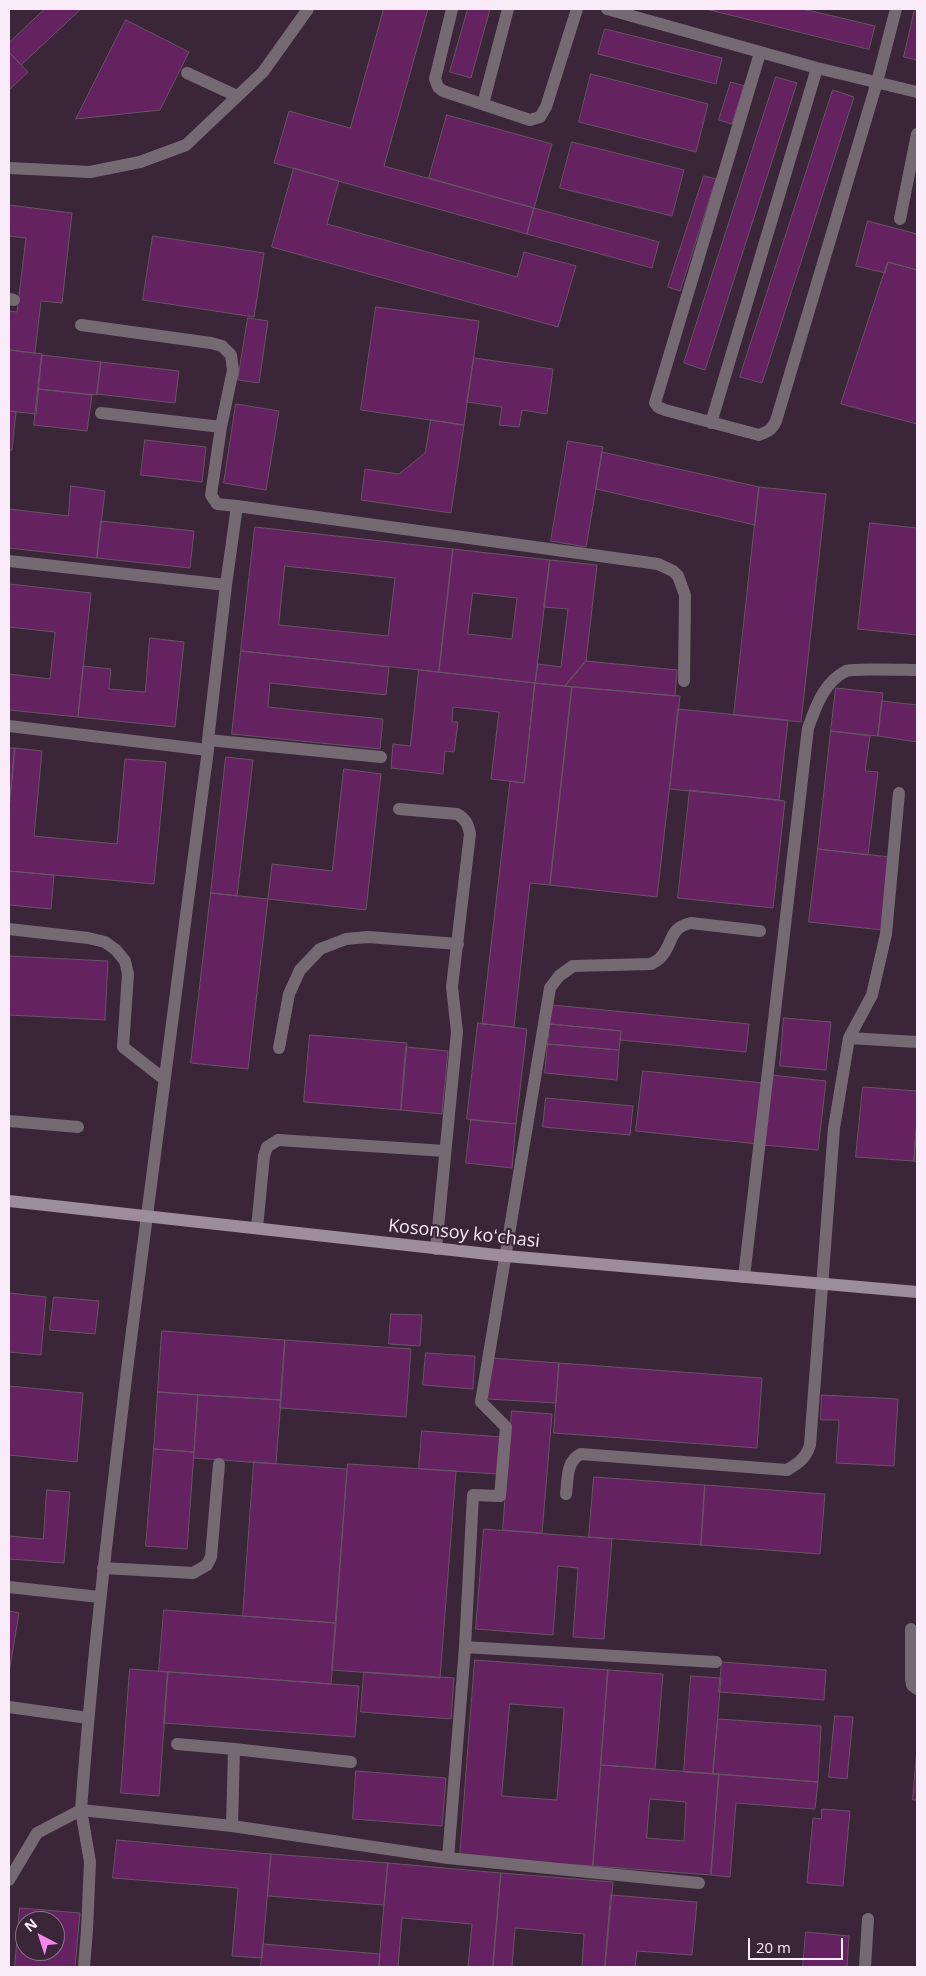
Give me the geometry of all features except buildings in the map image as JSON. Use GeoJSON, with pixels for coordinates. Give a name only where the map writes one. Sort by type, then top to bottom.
{"type":"FeatureCollection","features":[{"type":"Feature","properties":{"kind":"main road","name":"Kosonsoy koʻchasi"},"geometry":{"type":"LineString","coordinates":[[9,1201],[436,1249],[917,1292]]}},
{"type":"Feature","properties":{"kind":"street"},"geometry":{"type":"LineString","coordinates":[[9,168],[90,172],[140,162],[186,145],[263,72],[308,9]]}},
{"type":"Feature","properties":{"kind":"street"},"geometry":{"type":"LineString","coordinates":[[452,9],[435,79],[438,88],[530,120],[540,117],[546,107],[577,9]]}},
{"type":"Feature","properties":{"kind":"street"},"geometry":{"type":"LineString","coordinates":[[484,104],[508,9]]}},
{"type":"Feature","properties":{"kind":"street"},"geometry":{"type":"LineString","coordinates":[[608,9],[817,68],[917,92]]}},
{"type":"Feature","properties":{"kind":"street"},"geometry":{"type":"LineString","coordinates":[[760,52],[655,397],[655,403],[658,407],[758,435],[773,428],[896,9]]}},
{"type":"Feature","properties":{"kind":"street"},"geometry":{"type":"LineString","coordinates":[[710,423],[817,68]]}},
{"type":"Feature","properties":{"kind":"street"},"geometry":{"type":"LineString","coordinates":[[188,73],[237,96]]}},
{"type":"Feature","properties":{"kind":"street"},"geometry":{"type":"LineString","coordinates":[[900,219],[917,134]]}},
{"type":"Feature","properties":{"kind":"street"},"geometry":{"type":"LineString","coordinates":[[81,325],[222,346],[231,355],[233,370],[221,427],[211,495],[217,504],[658,564],[673,571],[678,576],[685,595],[684,681]]}},
{"type":"Feature","properties":{"kind":"street"},"geometry":{"type":"LineString","coordinates":[[101,413],[221,427]]}},
{"type":"Feature","properties":{"kind":"street"},"geometry":{"type":"LineString","coordinates":[[84,1967],[90,1862],[81,1810],[99,1597],[146,1215],[208,745],[226,585],[238,506]]}},
{"type":"Feature","properties":{"kind":"street"},"geometry":{"type":"LineString","coordinates":[[9,561],[226,585]]}},
{"type":"Feature","properties":{"kind":"street"},"geometry":{"type":"LineString","coordinates":[[744,1277],[808,728],[819,699],[831,682],[848,670],[917,670]]}},
{"type":"Feature","properties":{"kind":"street"},"geometry":{"type":"LineString","coordinates":[[9,726],[208,745],[381,757]]}},
{"type":"Feature","properties":{"kind":"street"},"geometry":{"type":"LineString","coordinates":[[566,1494],[569,1466],[576,1456],[582,1454],[787,1470],[799,1463],[807,1454],[810,1445],[834,1128],[850,1038],[872,995],[886,934],[899,793]]}},
{"type":"Feature","properties":{"kind":"street"},"geometry":{"type":"LineString","coordinates":[[399,809],[456,814],[464,818],[470,834],[452,987],[457,1032],[436,1249]]}},
{"type":"Feature","properties":{"kind":"street"},"geometry":{"type":"LineString","coordinates":[[448,1858],[465,1646],[473,1495],[500,1496],[504,1462],[506,1426],[480,1402],[550,988],[559,976],[573,966],[651,964],[661,958],[675,931],[682,925],[691,923],[760,930]]}},
{"type":"Feature","properties":{"kind":"street"},"geometry":{"type":"LineString","coordinates":[[9,929],[88,938],[105,942],[116,950],[125,960],[128,974],[123,1047],[164,1079]]}},
{"type":"Feature","properties":{"kind":"street"},"geometry":{"type":"LineString","coordinates":[[278,1048],[289,994],[300,970],[320,949],[346,939],[368,937],[458,944]]}},
{"type":"Feature","properties":{"kind":"street"},"geometry":{"type":"LineString","coordinates":[[850,1038],[917,1042]]}},
{"type":"Feature","properties":{"kind":"street"},"geometry":{"type":"LineString","coordinates":[[9,1121],[78,1127]]}},
{"type":"Feature","properties":{"kind":"street"},"geometry":{"type":"LineString","coordinates":[[257,1228],[264,1156],[267,1147],[278,1140],[445,1151]]}},
{"type":"Feature","properties":{"kind":"street"},"geometry":{"type":"LineString","coordinates":[[103,1568],[193,1573],[207,1565],[211,1556],[219,1464]]}},
{"type":"Feature","properties":{"kind":"street"},"geometry":{"type":"LineString","coordinates":[[9,1587],[99,1597]]}},
{"type":"Feature","properties":{"kind":"street"},"geometry":{"type":"LineString","coordinates":[[911,1629],[911,1678],[912,1685],[917,1688]]}},
{"type":"Feature","properties":{"kind":"street"},"geometry":{"type":"LineString","coordinates":[[465,1646],[716,1662]]}},
{"type":"Feature","properties":{"kind":"street"},"geometry":{"type":"LineString","coordinates":[[9,1707],[88,1718]]}},
{"type":"Feature","properties":{"kind":"street"},"geometry":{"type":"LineString","coordinates":[[177,1744],[351,1762]]}},
{"type":"Feature","properties":{"kind":"street"},"geometry":{"type":"LineString","coordinates":[[232,1826],[234,1749]]}},
{"type":"Feature","properties":{"kind":"street"},"geometry":{"type":"LineString","coordinates":[[9,1880],[37,1833],[81,1810],[232,1826],[448,1858],[699,1883]]}},
{"type":"Feature","properties":{"kind":"street"},"geometry":{"type":"LineString","coordinates":[[865,1967],[868,1919]]}}]}
